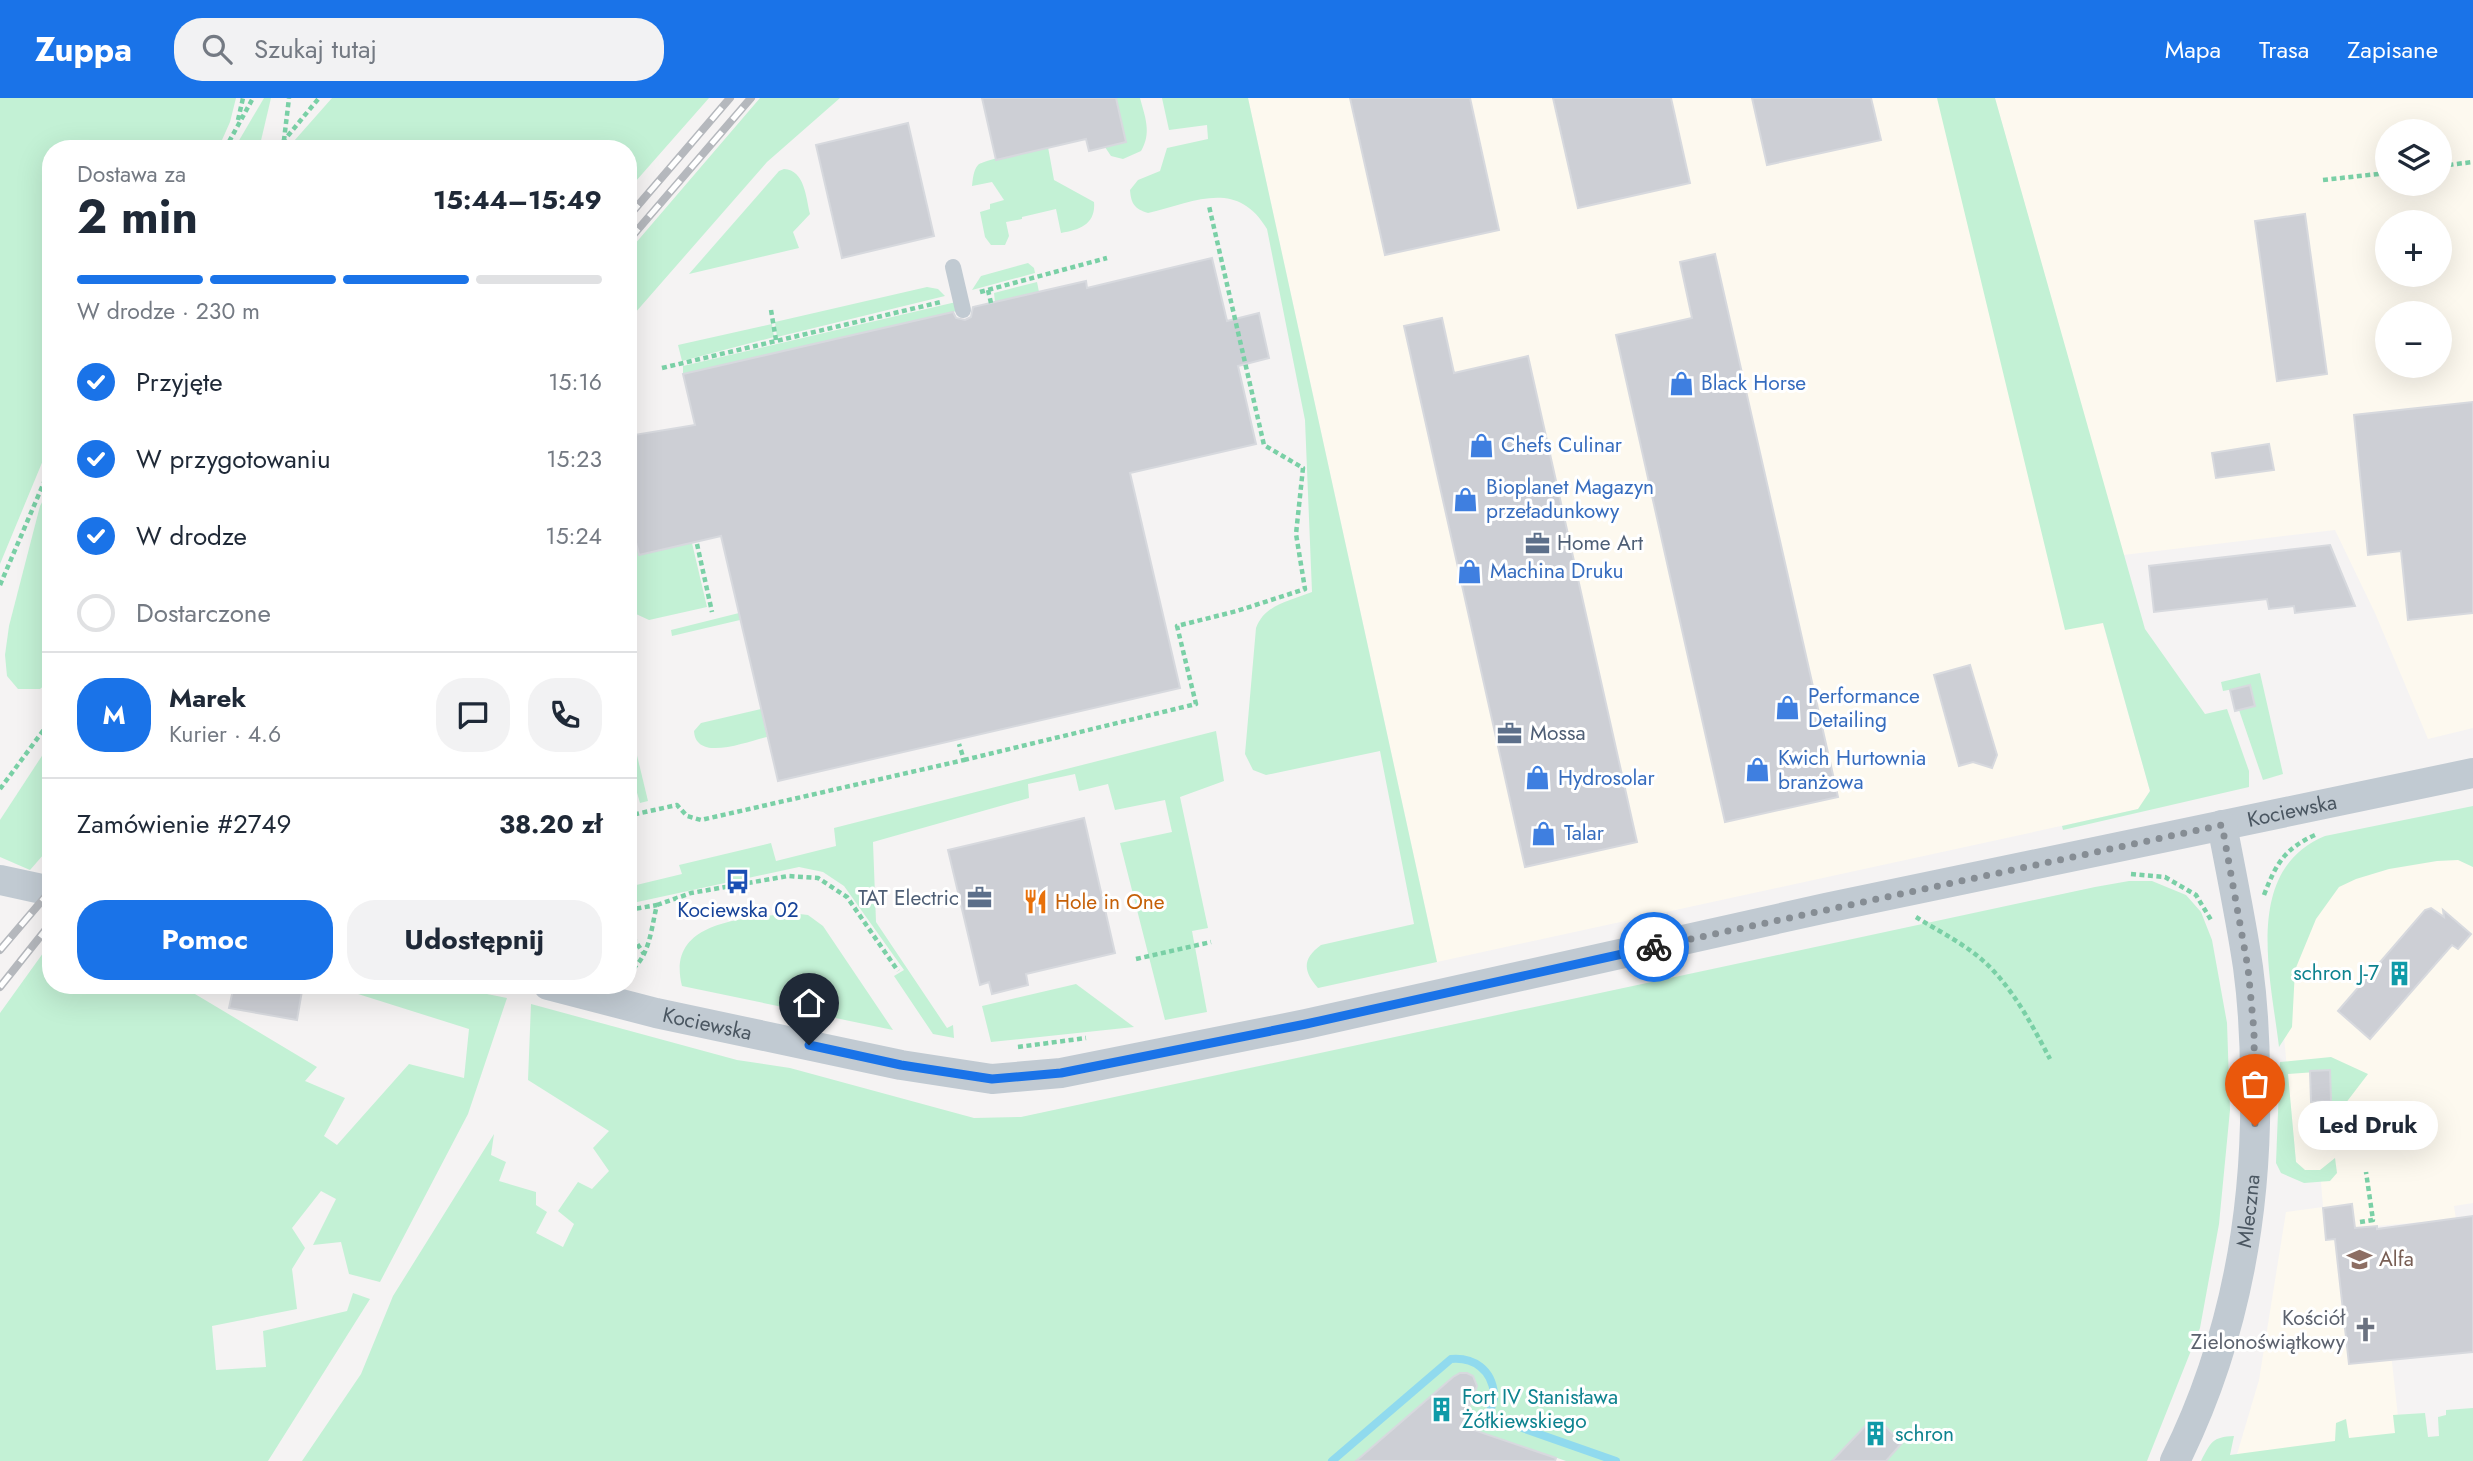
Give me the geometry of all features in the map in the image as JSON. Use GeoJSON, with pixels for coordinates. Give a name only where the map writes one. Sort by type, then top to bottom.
{"type":"FeatureCollection","features":[{"type":"Feature","properties":{"kind":"street","name":"Kociewska"},"geometry":{"type":"LineString","coordinates":[[583,994],[656,1013],[874,1059],[992,1079],[1061,1073],[1245,1037],[1882,897],[2473,773]]}},
{"type":"Feature","properties":{"kind":"street","name":"Mleczna"},"geometry":{"type":"LineString","coordinates":[[2175,1461],[2192,1426],[2218,1358],[2239,1274],[2252,1199],[2256,1103],[2254,1031],[2248,968],[2222,825]]}},
{"type":"Feature","properties":{"kind":"street"},"geometry":{"type":"LineString","coordinates":[[0,880],[42,889]]}},
{"type":"Feature","properties":{"kind":"lane"},"geometry":{"type":"LineString","coordinates":[[953,267],[961,303]]}},
{"type":"Feature","properties":{"kind":"path"},"geometry":{"type":"LineString","coordinates":[[236,128],[243,98]]}},
{"type":"Feature","properties":{"kind":"path"},"geometry":{"type":"LineString","coordinates":[[230,140],[253,98]]}},
{"type":"Feature","properties":{"kind":"path"},"geometry":{"type":"LineString","coordinates":[[284,140],[289,98]]}},
{"type":"Feature","properties":{"kind":"path"},"geometry":{"type":"LineString","coordinates":[[284,140],[319,98]]}},
{"type":"Feature","properties":{"kind":"path"},"geometry":{"type":"LineString","coordinates":[[2452,165],[2473,162]]}},
{"type":"Feature","properties":{"kind":"path"},"geometry":{"type":"LineString","coordinates":[[2323,180],[2375,174]]}},
{"type":"Feature","properties":{"kind":"path"},"geometry":{"type":"LineString","coordinates":[[637,814],[677,805],[687,816],[701,820],[1196,704],[1177,625],[1237,611],[1305,589],[1296,534],[1303,468],[1264,445],[1209,206]]}},
{"type":"Feature","properties":{"kind":"path"},"geometry":{"type":"LineString","coordinates":[[662,368],[776,340],[961,303],[988,289],[1107,258]]}},
{"type":"Feature","properties":{"kind":"path"},"geometry":{"type":"LineString","coordinates":[[988,289],[991,303]]}},
{"type":"Feature","properties":{"kind":"path"},"geometry":{"type":"LineString","coordinates":[[771,310],[776,340]]}},
{"type":"Feature","properties":{"kind":"path"},"geometry":{"type":"LineString","coordinates":[[0,585],[42,487]]}},
{"type":"Feature","properties":{"kind":"path"},"geometry":{"type":"LineString","coordinates":[[697,544],[712,612]]}},
{"type":"Feature","properties":{"kind":"path"},"geometry":{"type":"LineString","coordinates":[[0,789],[42,732]]}},
{"type":"Feature","properties":{"kind":"path"},"geometry":{"type":"LineString","coordinates":[[958,744],[964,760]]}},
{"type":"Feature","properties":{"kind":"path"},"geometry":{"type":"LineString","coordinates":[[637,908],[691,893],[788,876],[818,878],[846,897],[898,971]]}},
{"type":"Feature","properties":{"kind":"path"},"geometry":{"type":"LineString","coordinates":[[1882,897],[1976,955],[1998,976],[2050,1059]]}},
{"type":"Feature","properties":{"kind":"path"},"geometry":{"type":"LineString","coordinates":[[637,964],[644,955],[656,905]]}},
{"type":"Feature","properties":{"kind":"path"},"geometry":{"type":"LineString","coordinates":[[1136,959],[1211,942]]}},
{"type":"Feature","properties":{"kind":"path"},"geometry":{"type":"LineString","coordinates":[[637,944],[644,955]]}},
{"type":"Feature","properties":{"kind":"path"},"geometry":{"type":"LineString","coordinates":[[1007,1048],[1088,1038]]}},
{"type":"Feature","properties":{"kind":"path"},"geometry":{"type":"LineString","coordinates":[[2360,1222],[2373,1220],[2366,1172]]}},
{"type":"Feature","properties":{"kind":"path"},"geometry":{"type":"LineString","coordinates":[[2301,1318],[2343,1314]]}},
{"type":"Feature","properties":{"kind":"shaded area"},"geometry":{"type":"Polygon","coordinates":[[[1248,98],[1955,98],[2150,791],[2139,809],[1437,962],[1248,98]]]}},
{"type":"Feature","properties":{"kind":"shaded area"},"geometry":{"type":"Polygon","coordinates":[[[1995,98],[2473,98],[2473,728],[2428,739],[2375,613],[2335,530],[2123,555],[1995,98]]]}},
{"type":"Feature","properties":{"kind":"shaded area"},"geometry":{"type":"Polygon","coordinates":[[[2473,844],[2473,1203],[2454,1206],[2456,1219],[2377,1226],[2402,1453],[2235,1461],[2259,1380],[2286,1212],[2323,1207],[2320,1170],[2305,1170],[2296,1162],[2277,964],[2329,871],[2473,844]]]}},
{"type":"Feature","properties":{"kind":"green space"},"geometry":{"type":"Polygon","coordinates":[[[0,98],[236,98],[222,140],[42,140],[42,463],[0,564],[0,98]]]}},
{"type":"Feature","properties":{"kind":"green space"},"geometry":{"type":"Polygon","coordinates":[[[264,98],[271,98],[261,140],[239,140],[264,98]]]}},
{"type":"Feature","properties":{"kind":"green space"},"geometry":{"type":"Polygon","coordinates":[[[332,98],[709,98],[637,180],[637,140],[295,140],[332,98]]]}},
{"type":"Feature","properties":{"kind":"green space"},"geometry":{"type":"Polygon","coordinates":[[[760,98],[840,98],[767,162],[637,311],[637,242],[760,98]]]}},
{"type":"Feature","properties":{"kind":"green space"},"geometry":{"type":"Polygon","coordinates":[[[1116,98],[1140,98],[1147,125],[1141,151],[1123,159],[1111,156],[1105,147],[1126,142],[1116,98]]]}},
{"type":"Feature","properties":{"kind":"green space"},"geometry":{"type":"Polygon","coordinates":[[[1162,98],[1248,98],[1437,962],[1318,988],[1307,971],[1310,955],[1321,945],[1414,924],[1380,751],[1266,775],[1253,770],[1245,754],[1256,628],[1272,608],[1312,592],[1305,420],[1267,229],[1255,213],[1242,203],[1214,198],[1148,213],[1137,208],[1131,199],[1130,190],[1138,180],[1160,171],[1167,148],[1208,139],[1207,125],[1169,130],[1162,98]]]}},
{"type":"Feature","properties":{"kind":"green space"},"geometry":{"type":"Polygon","coordinates":[[[1937,98],[1995,98],[2145,629],[2205,714],[2227,709],[2249,771],[2249,787],[2063,830],[2062,826],[2138,809],[2150,791],[2103,623],[2065,630],[1937,98]]]}},
{"type":"Feature","properties":{"kind":"green space"},"geometry":{"type":"Polygon","coordinates":[[[1048,147],[1054,180],[1094,202],[1092,216],[1080,228],[1061,233],[1056,209],[1022,217],[1006,222],[1009,236],[1005,245],[991,245],[985,237],[980,212],[990,209],[990,204],[1004,200],[992,182],[972,186],[976,167],[990,160],[1048,147]]]}},
{"type":"Feature","properties":{"kind":"green space"},"geometry":{"type":"Polygon","coordinates":[[[784,169],[796,174],[800,179],[810,214],[793,232],[799,248],[689,274],[779,171],[784,169]]]}},
{"type":"Feature","properties":{"kind":"green space"},"geometry":{"type":"Polygon","coordinates":[[[1028,263],[1035,273],[972,290],[981,276],[1028,263]]]}},
{"type":"Feature","properties":{"kind":"green space"},"geometry":{"type":"Polygon","coordinates":[[[1037,282],[1039,292],[995,302],[994,293],[1037,282]]]}},
{"type":"Feature","properties":{"kind":"green space"},"geometry":{"type":"Polygon","coordinates":[[[927,287],[938,289],[945,296],[777,337],[775,322],[927,287]]]}},
{"type":"Feature","properties":{"kind":"green space"},"geometry":{"type":"Polygon","coordinates":[[[956,302],[957,311],[683,374],[683,366],[956,302]]]}},
{"type":"Feature","properties":{"kind":"green space"},"geometry":{"type":"Polygon","coordinates":[[[772,324],[774,337],[682,361],[678,345],[772,324]]]}},
{"type":"Feature","properties":{"kind":"green space"},"geometry":{"type":"Polygon","coordinates":[[[42,502],[42,687],[18,689],[7,676],[5,655],[9,626],[42,502]]]}},
{"type":"Feature","properties":{"kind":"green space"},"geometry":{"type":"Polygon","coordinates":[[[692,543],[707,607],[649,620],[637,614],[637,546],[639,555],[692,543]]]}},
{"type":"Feature","properties":{"kind":"green space"},"geometry":{"type":"Polygon","coordinates":[[[739,613],[740,620],[672,636],[671,630],[739,613]]]}},
{"type":"Feature","properties":{"kind":"green space"},"geometry":{"type":"Polygon","coordinates":[[[2260,673],[2283,774],[2263,780],[2239,710],[2255,706],[2250,686],[2223,691],[2221,682],[2260,673]]]}},
{"type":"Feature","properties":{"kind":"green space"},"geometry":{"type":"Polygon","coordinates":[[[761,709],[767,737],[724,748],[703,746],[697,741],[694,731],[701,723],[761,709]]]}},
{"type":"Feature","properties":{"kind":"green space"},"geometry":{"type":"Polygon","coordinates":[[[1216,731],[1224,781],[1180,797],[1208,928],[1192,931],[1207,1012],[1165,1020],[1120,843],[1172,832],[1165,800],[1115,810],[1108,784],[1079,791],[1075,774],[1028,784],[1029,798],[873,842],[876,922],[947,1028],[953,1025],[954,1038],[933,1034],[894,976],[904,970],[844,886],[823,872],[799,867],[637,902],[637,885],[682,874],[679,865],[771,843],[776,861],[836,846],[834,828],[1216,731]]]}},
{"type":"Feature","properties":{"kind":"green space"},"geometry":{"type":"Polygon","coordinates":[[[637,755],[648,801],[640,803],[637,793],[637,755]]]}},
{"type":"Feature","properties":{"kind":"green space"},"geometry":{"type":"Polygon","coordinates":[[[42,756],[42,856],[30,870],[0,857],[0,820],[42,756]]]}},
{"type":"Feature","properties":{"kind":"green space"},"geometry":{"type":"Polygon","coordinates":[[[2473,806],[2473,867],[2458,860],[2437,861],[2389,869],[2339,887],[2316,919],[2295,970],[2292,1027],[2279,1047],[2268,959],[2268,928],[2272,900],[2282,874],[2299,852],[2325,836],[2473,806]]]}},
{"type":"Feature","properties":{"kind":"green space"},"geometry":{"type":"Polygon","coordinates":[[[2129,881],[2152,881],[2186,895],[2201,912],[2212,940],[2227,1023],[2230,1110],[2219,1224],[2200,1328],[2147,1461],[1566,1461],[1462,1426],[1477,1386],[1471,1375],[1461,1374],[1453,1377],[1356,1461],[302,1461],[361,1374],[393,1296],[494,1134],[491,1155],[506,1162],[499,1181],[536,1192],[536,1205],[547,1212],[536,1233],[563,1247],[574,1224],[558,1211],[578,1182],[592,1189],[609,1171],[593,1148],[609,1131],[528,1080],[531,1004],[737,1060],[790,1068],[974,1118],[1021,1117],[2129,881]]]}},
{"type":"Feature","properties":{"kind":"green space"},"geometry":{"type":"Polygon","coordinates":[[[791,913],[808,915],[823,926],[893,1030],[682,986],[680,964],[686,947],[697,935],[733,921],[791,913]]]}},
{"type":"Feature","properties":{"kind":"green space"},"geometry":{"type":"Polygon","coordinates":[[[42,955],[42,994],[195,994],[317,1067],[305,1081],[345,1098],[324,1136],[337,1145],[409,1064],[464,1078],[469,1029],[358,994],[487,994],[507,998],[468,1114],[380,1282],[349,1274],[341,1242],[313,1245],[336,1199],[321,1191],[292,1228],[305,1248],[292,1269],[297,1309],[212,1326],[216,1370],[266,1367],[263,1331],[347,1311],[353,1293],[370,1299],[268,1461],[0,1461],[0,1013],[42,955]]]}},
{"type":"Feature","properties":{"kind":"green space"},"geometry":{"type":"Polygon","coordinates":[[[1076,984],[1134,1027],[991,1042],[982,1006],[1076,984]]]}},
{"type":"Feature","properties":{"kind":"green space"},"geometry":{"type":"Polygon","coordinates":[[[2331,1057],[2368,1074],[2342,1108],[2332,1109],[2330,1071],[2288,1074],[2296,1162],[2305,1170],[2320,1170],[2335,1158],[2337,1173],[2330,1181],[2304,1183],[2281,1173],[2276,1163],[2280,1062],[2331,1057]]]}},
{"type":"Feature","properties":{"kind":"green space"},"geometry":{"type":"Polygon","coordinates":[[[2473,1408],[2473,1461],[2201,1461],[2213,1442],[2227,1437],[2234,1436],[2230,1455],[2335,1441],[2336,1423],[2346,1419],[2349,1438],[2395,1433],[2393,1415],[2425,1413],[2428,1437],[2439,1436],[2438,1417],[2446,1415],[2446,1410],[2473,1408]]]}},
{"type":"Feature","properties":{"kind":"building"},"geometry":{"type":"Polygon","coordinates":[[[982,98],[1116,98],[1126,142],[1089,151],[1086,139],[996,160],[982,98]]]}},
{"type":"Feature","properties":{"kind":"building"},"geometry":{"type":"Polygon","coordinates":[[[1350,98],[1470,98],[1499,230],[1385,255],[1350,98]]]}},
{"type":"Feature","properties":{"kind":"building"},"geometry":{"type":"Polygon","coordinates":[[[1553,98],[1671,98],[1690,183],[1578,208],[1553,98]]]}},
{"type":"Feature","properties":{"kind":"building"},"geometry":{"type":"Polygon","coordinates":[[[1752,98],[1871,98],[1881,140],[1767,165],[1752,98]]]}},
{"type":"Feature","properties":{"kind":"building"},"geometry":{"type":"Polygon","coordinates":[[[908,123],[934,236],[842,258],[816,145],[908,123]]]}},
{"type":"Feature","properties":{"kind":"building"},"geometry":{"type":"Polygon","coordinates":[[[2305,214],[2327,374],[2277,381],[2255,221],[2305,214]]]}},
{"type":"Feature","properties":{"kind":"building"},"geometry":{"type":"Polygon","coordinates":[[[1715,254],[1838,797],[1725,822],[1616,335],[1692,318],[1680,262],[1715,254]]]}},
{"type":"Feature","properties":{"kind":"building"},"geometry":{"type":"Polygon","coordinates":[[[1212,258],[1227,321],[1259,313],[1269,358],[1238,366],[1256,444],[1130,473],[1180,688],[778,781],[721,536],[639,555],[637,435],[695,425],[683,374],[953,312],[956,318],[965,320],[971,317],[973,307],[1086,281],[1087,288],[1212,258]]]}},
{"type":"Feature","properties":{"kind":"building"},"geometry":{"type":"Polygon","coordinates":[[[1442,318],[1454,373],[1528,356],[1637,842],[1525,867],[1404,326],[1442,318]]]}},
{"type":"Feature","properties":{"kind":"building"},"geometry":{"type":"Polygon","coordinates":[[[2473,402],[2473,613],[2408,620],[2401,551],[2368,555],[2354,415],[2473,402]]]}},
{"type":"Feature","properties":{"kind":"building"},"geometry":{"type":"Polygon","coordinates":[[[2269,444],[2274,470],[2216,478],[2212,453],[2269,444]]]}},
{"type":"Feature","properties":{"kind":"building"},"geometry":{"type":"Polygon","coordinates":[[[2330,545],[2355,606],[2295,613],[2294,606],[2269,609],[2267,599],[2154,612],[2149,566],[2330,545]]]}},
{"type":"Feature","properties":{"kind":"building"},"geometry":{"type":"Polygon","coordinates":[[[1970,665],[1997,755],[1992,768],[1973,762],[1959,766],[1934,675],[1970,665]]]}},
{"type":"Feature","properties":{"kind":"building"},"geometry":{"type":"Polygon","coordinates":[[[2250,685],[2255,706],[2235,711],[2230,690],[2250,685]]]}},
{"type":"Feature","properties":{"kind":"building"},"geometry":{"type":"Polygon","coordinates":[[[1084,818],[1115,953],[1026,974],[1028,985],[992,994],[989,982],[980,985],[948,850],[1084,818]]]}},
{"type":"Feature","properties":{"kind":"building","name":"schron J-7"},"geometry":{"type":"Polygon","coordinates":[[[2431,908],[2444,917],[2443,910],[2471,934],[2458,949],[2452,945],[2370,1039],[2338,1011],[2425,910],[2431,908]]]}},
{"type":"Feature","properties":{"kind":"building"},"geometry":{"type":"Polygon","coordinates":[[[232,994],[301,994],[297,1020],[229,1008],[232,994]]]}},
{"type":"Feature","properties":{"kind":"building"},"geometry":{"type":"Polygon","coordinates":[[[2330,1070],[2331,1101],[2311,1102],[2310,1071],[2330,1070]]]}},
{"type":"Feature","properties":{"kind":"building"},"geometry":{"type":"Polygon","coordinates":[[[2388,1122],[2390,1143],[2362,1147],[2360,1126],[2388,1122]]]}},
{"type":"Feature","properties":{"kind":"building"},"geometry":{"type":"Polygon","coordinates":[[[2352,1204],[2355,1228],[2377,1226],[2377,1229],[2473,1216],[2473,1352],[2349,1364],[2335,1239],[2326,1240],[2323,1208],[2352,1204]]]}},
{"type":"Feature","properties":{"kind":"building","name":"Fort IV Stanisława Żółkiewskiego"},"geometry":{"type":"Polygon","coordinates":[[[1460,1373],[1473,1376],[1477,1386],[1462,1426],[1556,1458],[1555,1461],[1356,1461],[1453,1377],[1460,1373]]]}},
{"type":"Feature","properties":{"kind":"building","name":"schron"},"geometry":{"type":"Polygon","coordinates":[[[1870,1421],[1884,1425],[1902,1443],[1886,1461],[1832,1461],[1870,1421]]]}},
{"type":"Feature","properties":{"kind":"waterway"},"geometry":{"type":"LineString","coordinates":[[1332,1461],[1451,1359],[1474,1363],[1490,1378],[1494,1397],[1488,1416],[1616,1461]]}},
{"type":"Feature","properties":{"kind":"railway"},"geometry":{"type":"LineString","coordinates":[[637,206],[730,98]]}},
{"type":"Feature","properties":{"kind":"railway"},"geometry":{"type":"LineString","coordinates":[[637,231],[751,98]]}},
{"type":"Feature","properties":{"kind":"railway"},"geometry":{"type":"LineString","coordinates":[[0,950],[42,901]]}},
{"type":"Feature","properties":{"kind":"railway"},"geometry":{"type":"LineString","coordinates":[[0,987],[42,934]]}},
{"type":"Feature","properties":{"kind":"way so far"},"geometry":{"type":"LineString","coordinates":[[1654,947],[2222,825],[2248,968],[2254,1031],[2255,1126]]}},
{"type":"Feature","properties":{"kind":"place","name":"Black Horse"},"geometry":{"type":"Point","coordinates":[1681,383]}},
{"type":"Feature","properties":{"kind":"place","name":"Chefs Culinar"},"geometry":{"type":"Point","coordinates":[1481,445]}},
{"type":"Feature","properties":{"kind":"place","name":"Bioplanet Magazyn przeładunkowy"},"geometry":{"type":"Point","coordinates":[1466,499]}},
{"type":"Feature","properties":{"kind":"place","name":"Home Art"},"geometry":{"type":"Point","coordinates":[1537,543]}},
{"type":"Feature","properties":{"kind":"place","name":"Machina Druku"},"geometry":{"type":"Point","coordinates":[1470,571]}},
{"type":"Feature","properties":{"kind":"place","name":"Performance Detailing"},"geometry":{"type":"Point","coordinates":[1788,708]}},
{"type":"Feature","properties":{"kind":"place","name":"Mossa"},"geometry":{"type":"Point","coordinates":[1510,733]}},
{"type":"Feature","properties":{"kind":"place","name":"Kwich Hurtownia branżowa"},"geometry":{"type":"Point","coordinates":[1758,770]}},
{"type":"Feature","properties":{"kind":"place","name":"Hydrosolar"},"geometry":{"type":"Point","coordinates":[1538,778]}},
{"type":"Feature","properties":{"kind":"place","name":"Talar"},"geometry":{"type":"Point","coordinates":[1544,833]}},
{"type":"Feature","properties":{"kind":"place","name":"Kociewska 02"},"geometry":{"type":"Point","coordinates":[738,881]}},
{"type":"Feature","properties":{"kind":"place","name":"TAT Electric"},"geometry":{"type":"Point","coordinates":[979,898]}},
{"type":"Feature","properties":{"kind":"place","name":"Hole in One"},"geometry":{"type":"Point","coordinates":[1035,902]}},
{"type":"Feature","properties":{"kind":"place","name":"schron J-7"},"geometry":{"type":"Point","coordinates":[2399,973]}},
{"type":"Feature","properties":{"kind":"place","name":"Led Druk"},"geometry":{"type":"Point","coordinates":[2255,1126]}},
{"type":"Feature","properties":{"kind":"place","name":"Alfa"},"geometry":{"type":"Point","coordinates":[2359,1259]}},
{"type":"Feature","properties":{"kind":"place","name":"Kościół Zielonoświątkowy"},"geometry":{"type":"Point","coordinates":[2365,1330]}},
{"type":"Feature","properties":{"kind":"place","name":"Fort IV Stanisława Żółkiewskiego"},"geometry":{"type":"Point","coordinates":[1442,1409]}},
{"type":"Feature","properties":{"kind":"place","name":"schron"},"geometry":{"type":"Point","coordinates":[1875,1434]}},
{"type":"Feature","properties":{"kind":"route"},"geometry":{"type":"LineString","coordinates":[[809,1045],[901,1065],[992,1079],[1061,1073],[1306,1024],[1654,947]]}}]}
